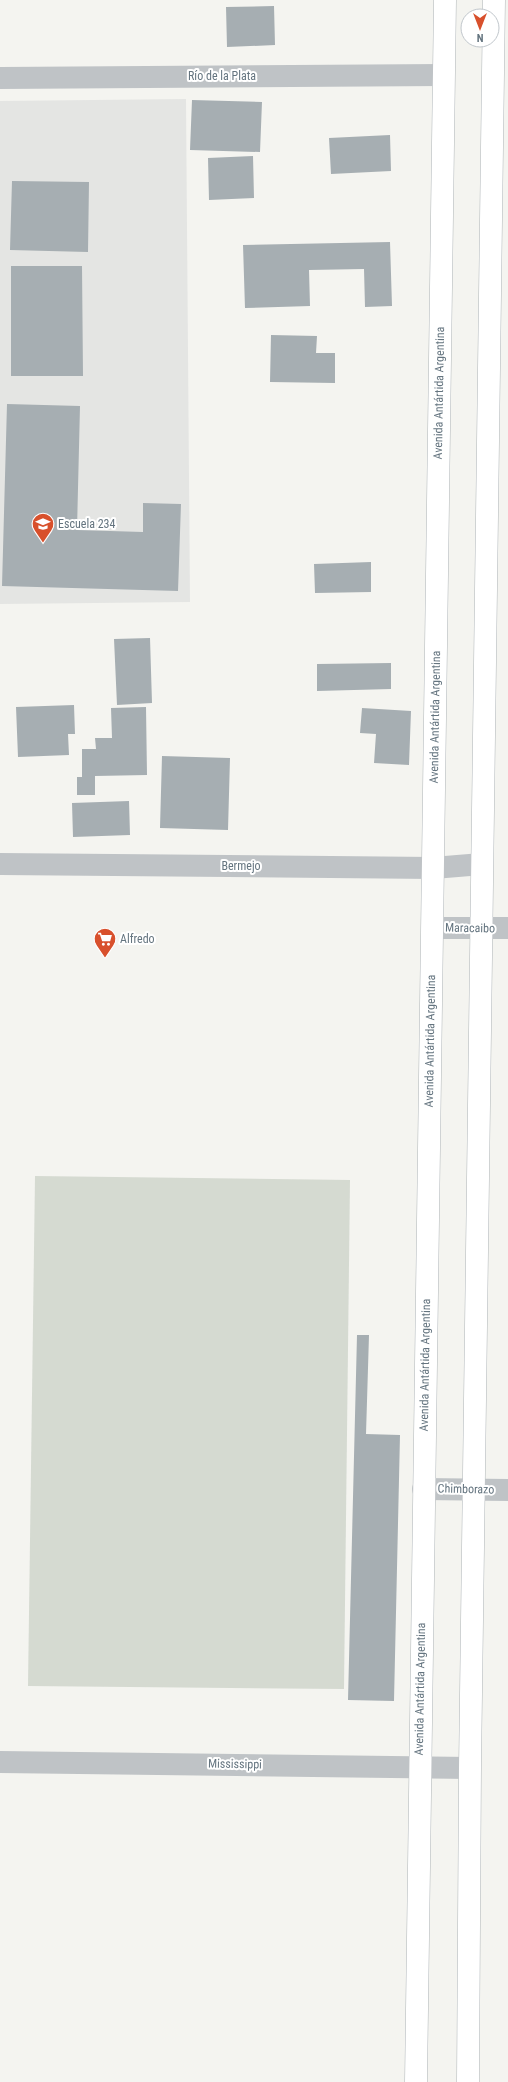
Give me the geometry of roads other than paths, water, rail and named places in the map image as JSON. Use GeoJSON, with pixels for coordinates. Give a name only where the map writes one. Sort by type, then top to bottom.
{"type":"FeatureCollection","features":[{"type":"Feature","properties":{"kind":"street","name":"Avenida Antártida Argentina"},"geometry":{"type":"LineString","coordinates":[[416,2082],[419,1766],[445,0]]}},
{"type":"Feature","properties":{"kind":"street"},"geometry":{"type":"LineString","coordinates":[[468,2082],[470,1768],[494,0]]}},
{"type":"Feature","properties":{"kind":"street","name":"Río de la Plata"},"geometry":{"type":"LineString","coordinates":[[0,78],[443,75]]}},
{"type":"Feature","properties":{"kind":"street","name":"Bermejo"},"geometry":{"type":"LineString","coordinates":[[0,864],[433,868],[482,864]]}},
{"type":"Feature","properties":{"kind":"street","name":"Maracaibo"},"geometry":{"type":"LineString","coordinates":[[432,928],[508,928]]}},
{"type":"Feature","properties":{"kind":"street","name":"Chimborazo"},"geometry":{"type":"LineString","coordinates":[[423,1489],[508,1490]]}},
{"type":"Feature","properties":{"kind":"street","name":"Mississippi"},"geometry":{"type":"LineString","coordinates":[[0,1762],[419,1766],[470,1768]]}},
{"type":"Feature","properties":{"kind":"place","name":"Escuela 234"},"geometry":{"type":"Point","coordinates":[43,544]}},
{"type":"Feature","properties":{"kind":"place","name":"Alfredo"},"geometry":{"type":"Point","coordinates":[105,958]}}]}
